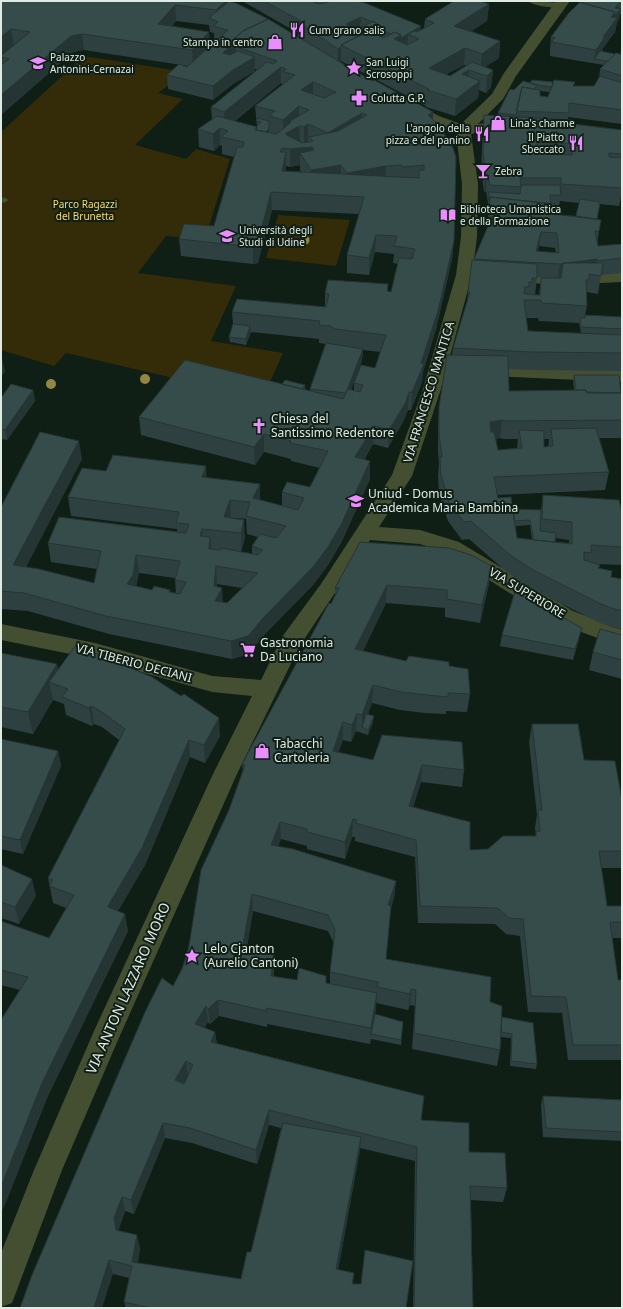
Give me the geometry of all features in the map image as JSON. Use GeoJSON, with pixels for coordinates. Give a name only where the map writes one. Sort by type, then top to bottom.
{"type":"FeatureCollection","features":[{"type":"Feature","properties":{"kind":"street"},"geometry":{"type":"LineString","coordinates":[[463,130],[498,96],[509,76],[562,3]]}},
{"type":"Feature","properties":{"kind":"street"},"geometry":{"type":"LineString","coordinates":[[396,99],[434,120],[463,130],[488,127],[528,130]]}},
{"type":"Feature","properties":{"kind":"street","name":"VIA FRANCESCO MANTICA"},"geometry":{"type":"LineString","coordinates":[[267,689],[290,643],[328,589],[402,476],[418,434],[450,370],[477,276],[469,237],[470,184],[463,130]]}},
{"type":"Feature","properties":{"kind":"street"},"geometry":{"type":"LineString","coordinates":[[477,276],[559,280],[622,277]]}},
{"type":"Feature","properties":{"kind":"street"},"geometry":{"type":"LineString","coordinates":[[450,370],[622,376]]}},
{"type":"Feature","properties":{"kind":"street","name":"VIA SUPERIORE"},"geometry":{"type":"LineString","coordinates":[[364,533],[411,535],[434,539],[452,547],[565,617],[622,639]]}},
{"type":"Feature","properties":{"kind":"street","name":"VIA TIBERIO DECIANI"},"geometry":{"type":"LineString","coordinates":[[1,632],[96,652],[212,684],[267,689]]}},
{"type":"Feature","properties":{"kind":"street","name":"VIA ANTON LAZZARO MORO"},"geometry":{"type":"LineString","coordinates":[[1,1292],[48,1170],[104,1040],[191,846],[267,689]]}},
{"type":"Feature","properties":{"kind":"lane"},"geometry":{"type":"LineString","coordinates":[[533,1],[562,3]]}},
{"type":"Feature","properties":{"kind":"green space","name":"Parco Ragazzi del Brunetta"},"geometry":{"type":"Polygon","coordinates":[[[84,56],[186,72],[158,93],[183,99],[135,145],[186,159],[196,149],[230,159],[205,239],[166,236],[138,273],[236,286],[211,341],[283,353],[265,393],[182,380],[66,353],[54,366],[1,350],[1,202],[5,198],[1,196],[1,132],[84,56]]]}},
{"type":"Feature","properties":{"kind":"green space"},"geometry":{"type":"Polygon","coordinates":[[[278,215],[350,220],[336,266],[266,258],[278,215]]]}},
{"type":"Feature","properties":{"kind":"building"},"geometry":{"type":"Polygon","coordinates":[[[226,1],[216,10],[175,5],[158,24],[209,32],[192,50],[82,34],[71,36],[1,95],[1,65],[9,59],[1,57],[1,55],[30,32],[11,29],[1,37],[1,2],[226,1]]]}},
{"type":"Feature","properties":{"kind":"building"},"geometry":{"type":"Polygon","coordinates":[[[229,1],[268,19],[243,31],[235,38],[235,41],[223,53],[230,55],[238,51],[255,57],[233,70],[213,86],[167,75],[179,64],[187,67],[228,30],[213,26],[218,22],[209,18],[229,1]]]}},
{"type":"Feature","properties":{"kind":"building"},"geometry":{"type":"Polygon","coordinates":[[[264,1],[312,1],[318,4],[330,1],[357,1],[421,26],[401,38],[401,35],[395,32],[391,34],[382,30],[382,27],[373,21],[372,22],[361,17],[346,24],[364,33],[341,45],[338,49],[298,22],[301,21],[264,1]]]}},
{"type":"Feature","properties":{"kind":"building"},"geometry":{"type":"Polygon","coordinates":[[[454,1],[480,1],[489,4],[454,26],[500,41],[482,54],[465,48],[429,68],[450,76],[472,62],[493,70],[487,76],[469,70],[462,74],[480,81],[456,99],[427,90],[429,89],[341,45],[367,32],[360,28],[373,21],[382,27],[372,32],[383,38],[395,32],[401,35],[394,39],[407,45],[419,39],[408,34],[414,31],[417,32],[434,23],[425,19],[454,1]]]}},
{"type":"Feature","properties":{"kind":"building"},"geometry":{"type":"Polygon","coordinates":[[[583,1],[622,1],[622,4],[619,3],[615,8],[621,9],[614,16],[615,12],[582,3],[583,1]]]}},
{"type":"Feature","properties":{"kind":"building"},"geometry":{"type":"Polygon","coordinates":[[[580,2],[615,12],[611,17],[617,18],[603,37],[605,37],[596,50],[551,42],[555,38],[551,37],[568,14],[580,2]]]}},
{"type":"Feature","properties":{"kind":"building"},"geometry":{"type":"Polygon","coordinates":[[[268,19],[372,81],[374,80],[433,112],[428,115],[440,127],[453,148],[456,157],[454,241],[438,311],[421,363],[424,364],[412,392],[409,392],[406,402],[389,430],[374,426],[355,457],[370,461],[342,523],[328,547],[313,567],[264,617],[248,636],[231,641],[106,616],[24,593],[1,591],[1,507],[40,432],[79,441],[13,565],[39,569],[94,583],[101,551],[48,543],[59,517],[186,533],[189,524],[176,523],[179,512],[68,497],[82,468],[106,471],[113,455],[206,466],[202,477],[260,484],[253,498],[298,510],[304,498],[282,492],[287,482],[310,487],[328,451],[290,443],[291,441],[264,434],[254,447],[139,417],[185,360],[343,399],[348,389],[360,392],[363,385],[354,383],[361,365],[375,368],[386,335],[335,329],[330,326],[319,325],[320,321],[232,312],[237,299],[326,307],[329,294],[325,293],[328,280],[388,284],[387,291],[391,292],[399,258],[412,259],[415,249],[394,246],[397,236],[376,235],[369,258],[347,255],[364,197],[271,192],[257,246],[253,247],[179,239],[184,224],[214,226],[237,147],[243,147],[244,142],[221,137],[228,131],[220,128],[213,134],[198,129],[217,116],[257,127],[255,130],[277,134],[291,122],[290,121],[309,110],[299,106],[283,120],[269,116],[275,111],[255,106],[295,75],[282,71],[286,69],[281,67],[224,112],[211,107],[267,62],[273,64],[277,61],[240,48],[249,43],[235,38],[243,31],[268,19]],[[313,82],[301,90],[324,98],[336,92],[313,82]],[[362,113],[328,133],[308,124],[304,127],[299,126],[285,134],[302,143],[313,141],[309,137],[338,131],[367,115],[362,113]],[[312,147],[290,149],[282,148],[280,152],[286,152],[282,171],[419,178],[419,170],[424,170],[424,165],[403,167],[401,165],[386,166],[347,173],[341,165],[311,170],[300,153],[314,150],[312,147]],[[230,500],[224,517],[244,520],[241,533],[202,529],[200,536],[210,537],[209,549],[220,550],[221,548],[258,555],[263,550],[252,546],[260,534],[276,538],[286,526],[246,516],[250,502],[230,500]],[[136,555],[133,575],[127,584],[152,590],[154,586],[170,590],[169,592],[180,594],[186,582],[175,580],[180,561],[136,555]],[[216,566],[214,586],[222,588],[215,601],[227,603],[258,573],[216,566]]]}},
{"type":"Feature","properties":{"kind":"building"},"geometry":{"type":"Polygon","coordinates":[[[600,51],[615,54],[608,61],[594,59],[600,51]]]}},
{"type":"Feature","properties":{"kind":"building"},"geometry":{"type":"Polygon","coordinates":[[[616,53],[622,55],[622,76],[600,69],[616,53]]]}},
{"type":"Feature","properties":{"kind":"building"},"geometry":{"type":"Polygon","coordinates":[[[600,76],[622,83],[622,110],[569,103],[569,113],[516,111],[522,87],[540,90],[540,96],[548,97],[554,80],[575,82],[573,86],[594,86],[600,76]]]}},
{"type":"Feature","properties":{"kind":"building"},"geometry":{"type":"Polygon","coordinates":[[[532,80],[553,82],[552,87],[530,83],[532,80]]]}},
{"type":"Feature","properties":{"kind":"building"},"geometry":{"type":"Polygon","coordinates":[[[523,81],[537,85],[534,89],[522,87],[516,115],[498,113],[510,89],[514,90],[523,81]]]}},
{"type":"Feature","properties":{"kind":"building"},"geometry":{"type":"Polygon","coordinates":[[[484,115],[573,120],[573,124],[622,130],[622,154],[609,153],[609,157],[622,158],[622,188],[561,184],[561,178],[520,178],[521,187],[490,185],[487,174],[485,174],[483,151],[484,115]],[[537,142],[538,153],[572,155],[572,144],[537,142]]]}},
{"type":"Feature","properties":{"kind":"building"},"geometry":{"type":"Polygon","coordinates":[[[258,118],[269,121],[269,128],[266,132],[257,130],[256,127],[261,122],[256,121],[258,118]]]}},
{"type":"Feature","properties":{"kind":"building"},"geometry":{"type":"Polygon","coordinates":[[[521,185],[560,185],[561,195],[550,195],[551,204],[490,197],[489,201],[489,192],[520,194],[521,185]]]}},
{"type":"Feature","properties":{"kind":"building"},"geometry":{"type":"Polygon","coordinates":[[[490,197],[555,204],[553,214],[601,220],[599,231],[595,231],[598,246],[622,244],[622,258],[597,261],[597,259],[560,264],[474,259],[492,217],[489,217],[490,197]],[[541,232],[536,251],[559,253],[557,233],[541,232]]]}},
{"type":"Feature","properties":{"kind":"building"},"geometry":{"type":"Polygon","coordinates":[[[580,199],[600,202],[597,219],[576,216],[580,199]]]}},
{"type":"Feature","properties":{"kind":"building"},"geometry":{"type":"Polygon","coordinates":[[[472,260],[537,264],[537,278],[532,278],[532,282],[529,282],[529,287],[525,287],[524,294],[540,295],[541,278],[561,278],[563,263],[603,263],[601,276],[589,274],[589,280],[586,280],[587,306],[542,303],[541,300],[524,300],[528,331],[622,335],[622,353],[531,352],[453,348],[470,292],[468,292],[472,260]]]}},
{"type":"Feature","properties":{"kind":"building"},"geometry":{"type":"Polygon","coordinates":[[[585,315],[622,317],[622,329],[581,327],[580,318],[585,318],[585,315]]]}},
{"type":"Feature","properties":{"kind":"building"},"geometry":{"type":"Polygon","coordinates":[[[233,324],[250,326],[246,339],[229,337],[233,324]]]}},
{"type":"Feature","properties":{"kind":"building"},"geometry":{"type":"Polygon","coordinates":[[[326,343],[363,349],[346,393],[310,389],[326,343]]]}},
{"type":"Feature","properties":{"kind":"building"},"geometry":{"type":"Polygon","coordinates":[[[447,355],[508,356],[509,391],[586,390],[587,393],[622,393],[622,420],[502,420],[490,422],[491,432],[494,432],[498,450],[522,448],[519,430],[544,431],[544,447],[553,446],[551,429],[596,428],[609,472],[494,477],[498,498],[511,497],[517,538],[572,544],[572,522],[542,519],[543,495],[619,500],[622,512],[622,547],[591,545],[591,553],[584,552],[584,560],[600,565],[598,568],[612,571],[611,577],[622,579],[622,610],[617,610],[601,604],[533,570],[510,555],[471,521],[464,522],[449,503],[441,475],[440,457],[442,457],[439,434],[439,407],[447,355]]]}},
{"type":"Feature","properties":{"kind":"building"},"geometry":{"type":"Polygon","coordinates":[[[574,375],[619,375],[621,393],[586,392],[586,390],[576,390],[574,375]]]}},
{"type":"Feature","properties":{"kind":"building"},"geometry":{"type":"Polygon","coordinates":[[[285,380],[305,385],[302,389],[282,384],[285,380]]]}},
{"type":"Feature","properties":{"kind":"building"},"geometry":{"type":"Polygon","coordinates":[[[11,384],[33,390],[5,430],[1,429],[1,398],[11,384]]]}},
{"type":"Feature","properties":{"kind":"building"},"geometry":{"type":"Polygon","coordinates":[[[513,509],[541,510],[540,531],[556,533],[555,542],[534,540],[530,520],[514,521],[513,509]]]}},
{"type":"Feature","properties":{"kind":"building"},"geometry":{"type":"Polygon","coordinates":[[[360,542],[449,548],[471,555],[492,566],[482,605],[447,599],[447,590],[387,585],[355,649],[406,661],[409,656],[449,662],[449,666],[468,669],[470,694],[448,693],[448,697],[401,692],[373,685],[362,715],[357,714],[352,725],[343,722],[333,751],[373,760],[382,735],[462,742],[464,770],[422,765],[409,806],[470,822],[470,850],[488,849],[503,836],[536,836],[536,832],[540,831],[538,810],[542,810],[532,724],[578,724],[584,760],[615,761],[622,800],[622,851],[599,851],[607,906],[622,906],[622,922],[610,922],[618,980],[622,980],[622,1045],[573,1045],[566,997],[531,996],[523,919],[509,918],[498,908],[420,906],[416,840],[355,823],[357,820],[353,819],[345,842],[307,832],[307,829],[280,822],[271,845],[293,849],[396,881],[388,905],[391,906],[386,959],[491,977],[490,1002],[502,1006],[500,1050],[414,1033],[416,990],[411,989],[410,994],[377,987],[378,982],[330,972],[335,930],[328,915],[252,894],[242,950],[274,955],[271,976],[297,980],[299,968],[326,976],[326,983],[377,993],[371,1028],[266,1008],[267,1011],[218,1000],[208,1009],[206,1006],[195,1024],[215,1032],[211,1042],[424,1096],[421,1120],[469,1123],[469,1152],[505,1153],[507,1188],[470,1186],[473,1308],[414,1308],[417,1147],[269,1110],[256,1150],[190,1128],[163,1123],[131,1200],[122,1197],[114,1218],[116,1230],[137,1235],[132,1262],[241,1279],[247,1252],[251,1252],[283,1123],[361,1137],[336,1269],[354,1273],[352,1284],[361,1284],[365,1250],[413,1261],[406,1308],[151,1308],[124,1302],[132,1266],[109,1260],[94,1308],[20,1308],[32,1275],[145,1012],[162,978],[173,986],[182,969],[188,952],[201,870],[229,810],[245,765],[242,764],[329,603],[331,604],[339,588],[335,588],[360,542]],[[186,1061],[175,1080],[184,1084],[193,1065],[186,1061]]]}},
{"type":"Feature","properties":{"kind":"building"},"geometry":{"type":"Polygon","coordinates":[[[515,591],[582,628],[575,649],[502,635],[515,591]]]}},
{"type":"Feature","properties":{"kind":"building"},"geometry":{"type":"Polygon","coordinates":[[[600,629],[622,635],[622,660],[593,652],[600,629]]]}},
{"type":"Feature","properties":{"kind":"building"},"geometry":{"type":"Polygon","coordinates":[[[76,645],[152,677],[181,696],[184,694],[219,718],[204,745],[189,740],[142,848],[108,906],[125,914],[42,1083],[1,1187],[1,1020],[28,977],[1,970],[1,921],[49,938],[74,895],[49,886],[53,880],[48,878],[125,729],[99,710],[91,706],[89,708],[62,697],[68,689],[49,682],[76,645]]]}},
{"type":"Feature","properties":{"kind":"building"},"geometry":{"type":"Polygon","coordinates":[[[1,653],[57,664],[28,712],[1,707],[1,653]]]}},
{"type":"Feature","properties":{"kind":"building"},"geometry":{"type":"Polygon","coordinates":[[[366,714],[374,716],[368,730],[362,727],[366,714]]]}},
{"type":"Feature","properties":{"kind":"building"},"geometry":{"type":"Polygon","coordinates":[[[1,739],[58,751],[20,840],[1,836],[1,739]]]}},
{"type":"Feature","properties":{"kind":"building"},"geometry":{"type":"Polygon","coordinates":[[[1,865],[32,879],[15,907],[1,902],[1,865]]]}},
{"type":"Feature","properties":{"kind":"building"},"geometry":{"type":"Polygon","coordinates":[[[375,1014],[403,1022],[401,1040],[371,1034],[375,1014]]]}},
{"type":"Feature","properties":{"kind":"building"},"geometry":{"type":"Polygon","coordinates":[[[502,1017],[533,1023],[537,1064],[511,1061],[512,1034],[501,1032],[502,1017]]]}},
{"type":"Feature","properties":{"kind":"building"},"geometry":{"type":"Polygon","coordinates":[[[543,1096],[622,1100],[622,1132],[546,1128],[543,1096]]]}},
{"type":"Feature","properties":{"kind":"place","name":"Cum grano salis"},"geometry":{"type":"Point","coordinates":[297,30]}},
{"type":"Feature","properties":{"kind":"place","name":"Stampa in centro"},"geometry":{"type":"Point","coordinates":[275,42]}},
{"type":"Feature","properties":{"kind":"place","name":"Palazzo Antonini-Cernazai"},"geometry":{"type":"Point","coordinates":[38,63]}},
{"type":"Feature","properties":{"kind":"place","name":"San Luigi Scrosoppi"},"geometry":{"type":"Point","coordinates":[354,68]}},
{"type":"Feature","properties":{"kind":"place","name":"Colutta G.P."},"geometry":{"type":"Point","coordinates":[359,98]}},
{"type":"Feature","properties":{"kind":"place","name":"Lina's charme"},"geometry":{"type":"Point","coordinates":[498,123]}},
{"type":"Feature","properties":{"kind":"place","name":"L'angolo della pizza e del panino"},"geometry":{"type":"Point","coordinates":[482,134]}},
{"type":"Feature","properties":{"kind":"place","name":"Il Piatto Sbeccato"},"geometry":{"type":"Point","coordinates":[576,143]}},
{"type":"Feature","properties":{"kind":"place","name":"Zebra"},"geometry":{"type":"Point","coordinates":[483,171]}},
{"type":"Feature","properties":{"kind":"place","name":"Biblioteca Umanistica e della Formazione"},"geometry":{"type":"Point","coordinates":[448,215]}},
{"type":"Feature","properties":{"kind":"place","name":"Università degli Studi di Udine"},"geometry":{"type":"Point","coordinates":[227,236]}},
{"type":"Feature","properties":{"kind":"place","name":"Chiesa del Santissimo Redentore"},"geometry":{"type":"Point","coordinates":[259,426]}},
{"type":"Feature","properties":{"kind":"place","name":"Uniud - Domus Academica Maria Bambina"},"geometry":{"type":"Point","coordinates":[356,501]}},
{"type":"Feature","properties":{"kind":"place","name":"Gastronomia Da Luciano"},"geometry":{"type":"Point","coordinates":[248,650]}},
{"type":"Feature","properties":{"kind":"place","name":"Tabacchi Cartoleria"},"geometry":{"type":"Point","coordinates":[262,751]}},
{"type":"Feature","properties":{"kind":"place","name":"Lelo Cjanton (Aurelio Cantoni)"},"geometry":{"type":"Point","coordinates":[192,956]}}]}
